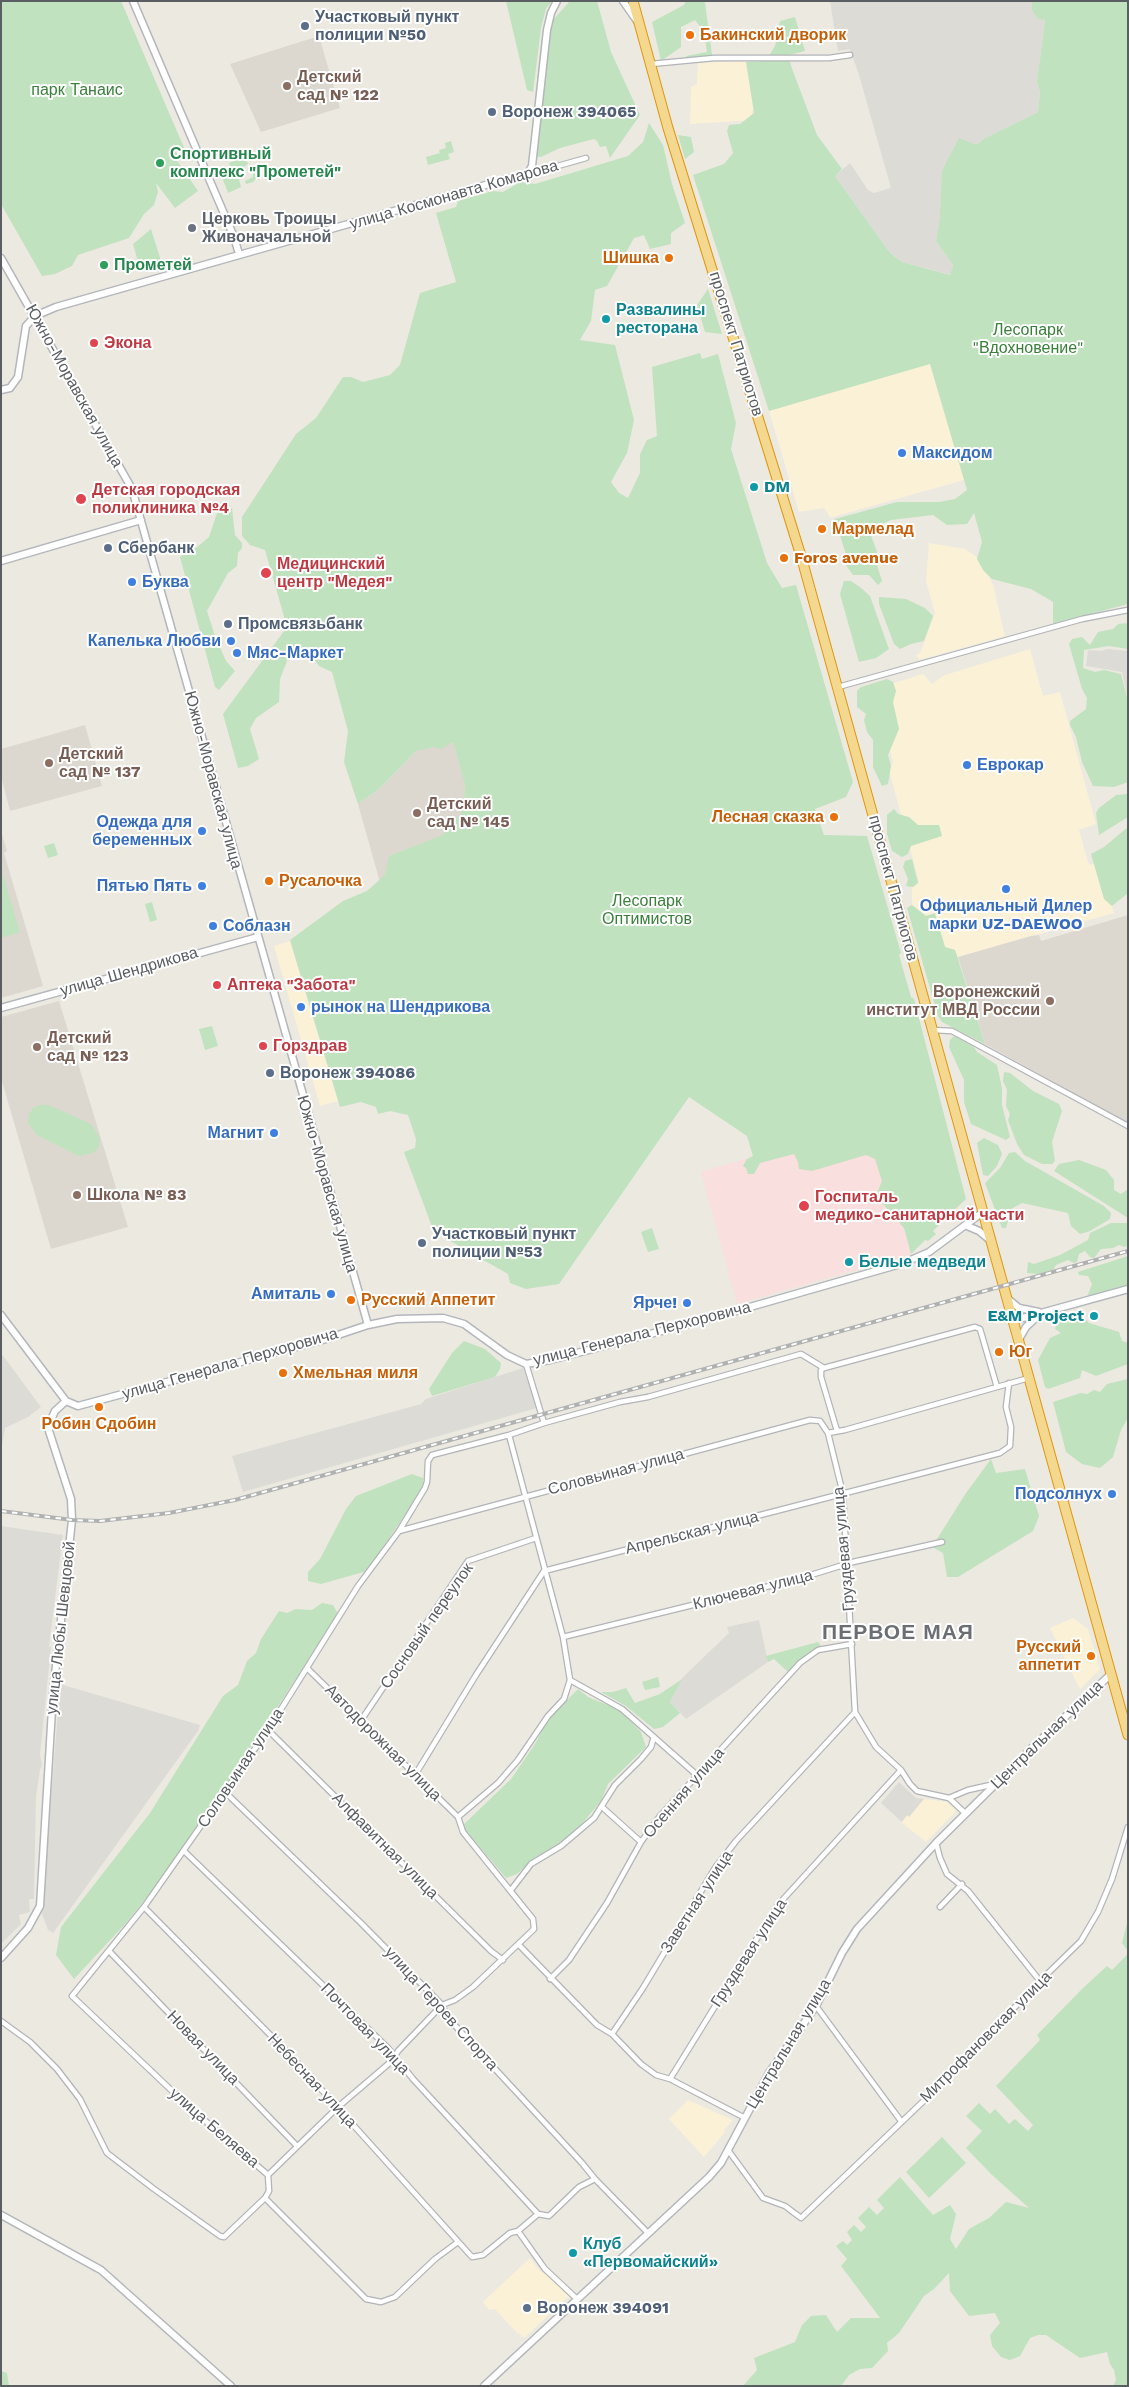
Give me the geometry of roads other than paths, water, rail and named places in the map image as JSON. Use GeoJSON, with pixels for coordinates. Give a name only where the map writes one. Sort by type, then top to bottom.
{"type":"FeatureCollection","features":[{"type":"Feature","properties":{"kind":"highway","name":"проспект Патриотов"},"geometry":{"type":"LineString","coordinates":[[633,1],[668,128],[791,520],[1029,1378],[1073,1544],[1125,1716],[1128,1735]]}},
{"type":"Feature","properties":{"kind":"street"},"geometry":{"type":"LineString","coordinates":[[133,1],[234,237],[239,254]]}},
{"type":"Feature","properties":{"kind":"street"},"geometry":{"type":"LineString","coordinates":[[525,175],[532,166],[548,21],[557,1]]}},
{"type":"Feature","properties":{"kind":"street"},"geometry":{"type":"LineString","coordinates":[[623,1],[639,24]]}},
{"type":"Feature","properties":{"kind":"street"},"geometry":{"type":"LineString","coordinates":[[651,64],[714,58],[829,58],[850,55]]}},
{"type":"Feature","properties":{"kind":"street","name":"улица Космонавта Комарова"},"geometry":{"type":"LineString","coordinates":[[35,316],[64,304],[586,158]]}},
{"type":"Feature","properties":{"kind":"street","name":"Южно-Моравская улица"},"geometry":{"type":"LineString","coordinates":[[1,258],[129,482],[368,1325]]}},
{"type":"Feature","properties":{"kind":"street"},"geometry":{"type":"LineString","coordinates":[[1,390],[10,388],[18,377],[26,326],[35,316]]}},
{"type":"Feature","properties":{"kind":"street"},"geometry":{"type":"LineString","coordinates":[[1,561],[141,520]]}},
{"type":"Feature","properties":{"kind":"street"},"geometry":{"type":"LineString","coordinates":[[838,687],[1082,618],[1128,610]]}},
{"type":"Feature","properties":{"kind":"street","name":"улица Шендрикова"},"geometry":{"type":"LineString","coordinates":[[1,1008],[258,937]]}},
{"type":"Feature","properties":{"kind":"street"},"geometry":{"type":"LineString","coordinates":[[932,1030],[952,1030],[1128,1126]]}},
{"type":"Feature","properties":{"kind":"street","name":"улица Генерала Перхоровича"},"geometry":{"type":"LineString","coordinates":[[66,1401],[78,1406],[326,1339],[368,1325],[397,1319],[443,1318],[464,1324],[507,1354],[526,1364],[550,1360],[904,1263],[929,1252],[983,1212]]}},
{"type":"Feature","properties":{"kind":"street"},"geometry":{"type":"LineString","coordinates":[[965,1225],[979,1231],[991,1241]]}},
{"type":"Feature","properties":{"kind":"street"},"geometry":{"type":"LineString","coordinates":[[1012,1321],[1128,1289]]}},
{"type":"Feature","properties":{"kind":"street"},"geometry":{"type":"LineString","coordinates":[[1006,1298],[1025,1310],[1043,1313]]}},
{"type":"Feature","properties":{"kind":"street"},"geometry":{"type":"LineString","coordinates":[[1018,1341],[1030,1322],[1043,1313]]}},
{"type":"Feature","properties":{"kind":"street"},"geometry":{"type":"LineString","coordinates":[[1,1316],[66,1401]]}},
{"type":"Feature","properties":{"kind":"street"},"geometry":{"type":"LineString","coordinates":[[837,1431],[821,1377],[820,1370],[824,1368],[974,1327],[980,1329],[997,1387]]}},
{"type":"Feature","properties":{"kind":"street","name":"Соловьиная улица"},"geometry":{"type":"LineString","coordinates":[[72,1996],[144,1906],[226,1793],[268,1730],[308,1669],[358,1586],[399,1531],[425,1488],[428,1460],[432,1455],[509,1435],[544,1422],[620,1402],[648,1397],[801,1354],[824,1368]]}},
{"type":"Feature","properties":{"kind":"street"},"geometry":{"type":"LineString","coordinates":[[526,1364],[544,1422]]}},
{"type":"Feature","properties":{"kind":"street"},"geometry":{"type":"LineString","coordinates":[[828,1433],[845,1430],[1029,1378]]}},
{"type":"Feature","properties":{"kind":"street","name":"Апрельская улица"},"geometry":{"type":"LineString","coordinates":[[544,1571],[1000,1453],[1010,1446],[1010,1427],[1006,1407],[1009,1383]]}},
{"type":"Feature","properties":{"kind":"street","name":"улица Любы Шевцовой"},"geometry":{"type":"LineString","coordinates":[[1,1958],[33,1923],[40,1906],[53,1693],[72,1520],[70,1500],[49,1431],[50,1422],[55,1411],[66,1401]]}},
{"type":"Feature","properties":{"kind":"street","name":"Соловьиная улица"},"geometry":{"type":"LineString","coordinates":[[399,1531],[810,1420],[820,1421],[828,1433]]}},
{"type":"Feature","properties":{"kind":"street","name":"Груздевая улица"},"geometry":{"type":"LineString","coordinates":[[828,1433],[842,1494],[855,1712],[876,1747],[901,1770],[917,1791],[949,1798]]}},
{"type":"Feature","properties":{"kind":"street"},"geometry":{"type":"LineString","coordinates":[[458,1817],[498,1783],[518,1760],[548,1716],[564,1699],[570,1680],[563,1637],[509,1435]]}},
{"type":"Feature","properties":{"kind":"street","name":"Сосновый переулок"},"geometry":{"type":"LineString","coordinates":[[360,1722],[468,1562],[536,1538]]}},
{"type":"Feature","properties":{"kind":"street","name":"Ключевая улица"},"geometry":{"type":"LineString","coordinates":[[563,1637],[942,1542]]}},
{"type":"Feature","properties":{"kind":"street"},"geometry":{"type":"LineString","coordinates":[[415,1775],[476,1675],[544,1571]]}},
{"type":"Feature","properties":{"kind":"street","name":"Осенняя улица"},"geometry":{"type":"LineString","coordinates":[[550,1979],[569,1960],[607,1903],[642,1842],[660,1816],[800,1663],[818,1650],[852,1644]]}},
{"type":"Feature","properties":{"kind":"street","name":"Автодорожная улица"},"geometry":{"type":"LineString","coordinates":[[308,1669],[458,1817],[463,1832],[533,1918],[534,1929],[519,1945]]}},
{"type":"Feature","properties":{"kind":"street","name":"Центральная улица"},"geometry":{"type":"LineString","coordinates":[[484,2386],[709,2177],[728,2150],[769,2073],[816,2006],[842,1952],[858,1929],[936,1843],[1035,1745],[1111,1674]]}},
{"type":"Feature","properties":{"kind":"street"},"geometry":{"type":"LineString","coordinates":[[570,1680],[622,1709],[698,1776]]}},
{"type":"Feature","properties":{"kind":"street","name":"Заветная улица"},"geometry":{"type":"LineString","coordinates":[[612,2034],[643,1988],[715,1868],[736,1841],[855,1712]]}},
{"type":"Feature","properties":{"kind":"street","name":"Алфавитная улица"},"geometry":{"type":"LineString","coordinates":[[268,1730],[491,1951],[504,1960]]}},
{"type":"Feature","properties":{"kind":"street"},"geometry":{"type":"LineString","coordinates":[[511,1890],[531,1864],[561,1846],[594,1818],[615,1785],[642,1759],[651,1747],[654,1737]]}},
{"type":"Feature","properties":{"kind":"street","name":"Груздевая улица"},"geometry":{"type":"LineString","coordinates":[[670,2079],[777,1906],[901,1770]]}},
{"type":"Feature","properties":{"kind":"street"},"geometry":{"type":"LineString","coordinates":[[966,1814],[949,1798],[968,1790],[996,1784]]}},
{"type":"Feature","properties":{"kind":"street","name":"улица Героев Спорта"},"geometry":{"type":"LineString","coordinates":[[226,1793],[360,1922],[442,2005],[448,2018],[595,2179],[648,2233]]}},
{"type":"Feature","properties":{"kind":"street"},"geometry":{"type":"LineString","coordinates":[[602,1806],[642,1842]]}},
{"type":"Feature","properties":{"kind":"street","name":"Митрофановская улица"},"geometry":{"type":"LineString","coordinates":[[728,2150],[763,2198],[785,2206],[801,2218],[933,2092],[1040,1981],[1082,1941],[1098,1912],[1112,1879],[1128,1827]]}},
{"type":"Feature","properties":{"kind":"street"},"geometry":{"type":"LineString","coordinates":[[936,1843],[947,1874],[953,1880],[962,1884],[1040,1981]]}},
{"type":"Feature","properties":{"kind":"street","name":"Почтовая улица"},"geometry":{"type":"LineString","coordinates":[[184,1851],[395,2056],[413,2079],[538,2214]]}},
{"type":"Feature","properties":{"kind":"street"},"geometry":{"type":"LineString","coordinates":[[940,1907],[962,1884]]}},
{"type":"Feature","properties":{"kind":"street","name":"Небесная улица"},"geometry":{"type":"LineString","coordinates":[[144,1906],[338,2107],[468,2254],[476,2258],[483,2255],[510,2233],[518,2231]]}},
{"type":"Feature","properties":{"kind":"street"},"geometry":{"type":"LineString","coordinates":[[268,2175],[338,2107],[393,2060],[442,2005],[455,2000],[473,1987],[519,1945],[550,1979],[597,2025],[612,2034],[641,2064],[656,2075],[670,2079],[744,2118]]}},
{"type":"Feature","properties":{"kind":"street","name":"Новая улица"},"geometry":{"type":"LineString","coordinates":[[109,1951],[298,2146]]}},
{"type":"Feature","properties":{"kind":"street","name":"улица Беляева"},"geometry":{"type":"LineString","coordinates":[[72,1996],[188,2106],[268,2175],[269,2191],[265,2198]]}},
{"type":"Feature","properties":{"kind":"street"},"geometry":{"type":"LineString","coordinates":[[816,2006],[902,2120]]}},
{"type":"Feature","properties":{"kind":"street"},"geometry":{"type":"LineString","coordinates":[[1,2020],[30,2042],[57,2069],[80,2099],[106,2153],[154,2190],[224,2237],[265,2198],[362,2296],[381,2302],[388,2301],[406,2289],[411,2281],[435,2259],[458,2242]]}},
{"type":"Feature","properties":{"kind":"street"},"geometry":{"type":"LineString","coordinates":[[577,2299],[544,2269],[518,2231],[538,2214],[549,2216],[579,2187],[595,2179]]}},
{"type":"Feature","properties":{"kind":"street"},"geometry":{"type":"LineString","coordinates":[[1,2215],[101,2270],[231,2386]]}},
{"type":"Feature","properties":{"kind":"railway"},"geometry":{"type":"LineString","coordinates":[[1,1511],[72,1520],[100,1521],[169,1513],[235,1500],[1128,1251]]}},
{"type":"Feature","properties":{"kind":"place","name":"Участковый пункт полиции №50"},"geometry":{"type":"Point","coordinates":[305,26]}},
{"type":"Feature","properties":{"kind":"place","name":"Бакинский дворик"},"geometry":{"type":"Point","coordinates":[690,35]}},
{"type":"Feature","properties":{"kind":"place","name":"Детский сад № 122"},"geometry":{"type":"Point","coordinates":[287,86]}},
{"type":"Feature","properties":{"kind":"place","name":"Воронеж 394065"},"geometry":{"type":"Point","coordinates":[492,112]}},
{"type":"Feature","properties":{"kind":"place","name":"Спортивный комплекс \"Прометей\""},"geometry":{"type":"Point","coordinates":[160,163]}},
{"type":"Feature","properties":{"kind":"place","name":"Церковь Троицы Живоначальной"},"geometry":{"type":"Point","coordinates":[192,228]}},
{"type":"Feature","properties":{"kind":"place","name":"Шишка"},"geometry":{"type":"Point","coordinates":[669,258]}},
{"type":"Feature","properties":{"kind":"place","name":"Прометей"},"geometry":{"type":"Point","coordinates":[104,265]}},
{"type":"Feature","properties":{"kind":"place","name":"Развалины ресторана"},"geometry":{"type":"Point","coordinates":[606,319]}},
{"type":"Feature","properties":{"kind":"place","name":"Экона"},"geometry":{"type":"Point","coordinates":[94,343]}},
{"type":"Feature","properties":{"kind":"place","name":"Максидом"},"geometry":{"type":"Point","coordinates":[902,453]}},
{"type":"Feature","properties":{"kind":"place","name":"DM"},"geometry":{"type":"Point","coordinates":[754,487]}},
{"type":"Feature","properties":{"kind":"place","name":"Детская городская поликлиника №4"},"geometry":{"type":"Point","coordinates":[81,499]}},
{"type":"Feature","properties":{"kind":"place","name":"Мармелад"},"geometry":{"type":"Point","coordinates":[822,529]}},
{"type":"Feature","properties":{"kind":"place","name":"Сбербанк"},"geometry":{"type":"Point","coordinates":[108,548]}},
{"type":"Feature","properties":{"kind":"place","name":"Foros avenue"},"geometry":{"type":"Point","coordinates":[784,558]}},
{"type":"Feature","properties":{"kind":"place","name":"Медицинский центр \"Медея\""},"geometry":{"type":"Point","coordinates":[266,573]}},
{"type":"Feature","properties":{"kind":"place","name":"Буква"},"geometry":{"type":"Point","coordinates":[132,582]}},
{"type":"Feature","properties":{"kind":"place","name":"Промсвязьбанк"},"geometry":{"type":"Point","coordinates":[228,624]}},
{"type":"Feature","properties":{"kind":"place","name":"Капелька Любви"},"geometry":{"type":"Point","coordinates":[231,641]}},
{"type":"Feature","properties":{"kind":"place","name":"Мяс-Маркет"},"geometry":{"type":"Point","coordinates":[237,653]}},
{"type":"Feature","properties":{"kind":"place","name":"Детский сад № 137"},"geometry":{"type":"Point","coordinates":[49,763]}},
{"type":"Feature","properties":{"kind":"place","name":"Еврокар"},"geometry":{"type":"Point","coordinates":[967,765]}},
{"type":"Feature","properties":{"kind":"place","name":"Детский сад № 145"},"geometry":{"type":"Point","coordinates":[417,813]}},
{"type":"Feature","properties":{"kind":"place","name":"Лесная сказка"},"geometry":{"type":"Point","coordinates":[834,817]}},
{"type":"Feature","properties":{"kind":"place","name":"Одежда для беременных"},"geometry":{"type":"Point","coordinates":[202,831]}},
{"type":"Feature","properties":{"kind":"place","name":"Русалочка"},"geometry":{"type":"Point","coordinates":[269,881]}},
{"type":"Feature","properties":{"kind":"place","name":"Пятью Пять"},"geometry":{"type":"Point","coordinates":[202,886]}},
{"type":"Feature","properties":{"kind":"place","name":"Официальный Дилер марки UZ-DAEWOO"},"geometry":{"type":"Point","coordinates":[1006,889]}},
{"type":"Feature","properties":{"kind":"place","name":"Соблазн"},"geometry":{"type":"Point","coordinates":[213,926]}},
{"type":"Feature","properties":{"kind":"place","name":"Аптека \"Забота\""},"geometry":{"type":"Point","coordinates":[217,985]}},
{"type":"Feature","properties":{"kind":"place","name":"Воронежский институт МВД России"},"geometry":{"type":"Point","coordinates":[1050,1001]}},
{"type":"Feature","properties":{"kind":"place","name":"рынок на Шендрикова"},"geometry":{"type":"Point","coordinates":[301,1007]}},
{"type":"Feature","properties":{"kind":"place","name":"Горздрав"},"geometry":{"type":"Point","coordinates":[263,1046]}},
{"type":"Feature","properties":{"kind":"place","name":"Детский сад № 123"},"geometry":{"type":"Point","coordinates":[37,1047]}},
{"type":"Feature","properties":{"kind":"place","name":"Воронеж 394086"},"geometry":{"type":"Point","coordinates":[270,1073]}},
{"type":"Feature","properties":{"kind":"place","name":"Магнит"},"geometry":{"type":"Point","coordinates":[274,1133]}},
{"type":"Feature","properties":{"kind":"place","name":"Школа № 83"},"geometry":{"type":"Point","coordinates":[77,1195]}},
{"type":"Feature","properties":{"kind":"place","name":"Госпиталь медико-санитарной части"},"geometry":{"type":"Point","coordinates":[804,1206]}},
{"type":"Feature","properties":{"kind":"place","name":"Участковый пункт полиции №53"},"geometry":{"type":"Point","coordinates":[422,1243]}},
{"type":"Feature","properties":{"kind":"place","name":"Белые медведи"},"geometry":{"type":"Point","coordinates":[849,1262]}},
{"type":"Feature","properties":{"kind":"place","name":"Амиталь"},"geometry":{"type":"Point","coordinates":[331,1294]}},
{"type":"Feature","properties":{"kind":"place","name":"Русский Аппетит"},"geometry":{"type":"Point","coordinates":[351,1300]}},
{"type":"Feature","properties":{"kind":"place","name":"Ярче!"},"geometry":{"type":"Point","coordinates":[687,1303]}},
{"type":"Feature","properties":{"kind":"place","name":"E&M Project"},"geometry":{"type":"Point","coordinates":[1094,1316]}},
{"type":"Feature","properties":{"kind":"place","name":"Юг"},"geometry":{"type":"Point","coordinates":[999,1352]}},
{"type":"Feature","properties":{"kind":"place","name":"Хмельная миля"},"geometry":{"type":"Point","coordinates":[283,1373]}},
{"type":"Feature","properties":{"kind":"place","name":"Робин Сдобин"},"geometry":{"type":"Point","coordinates":[99,1407]}},
{"type":"Feature","properties":{"kind":"place","name":"Подсолнух"},"geometry":{"type":"Point","coordinates":[1112,1494]}},
{"type":"Feature","properties":{"kind":"place","name":"Русский аппетит"},"geometry":{"type":"Point","coordinates":[1091,1656]}},
{"type":"Feature","properties":{"kind":"place","name":"Клуб «Первомайский»"},"geometry":{"type":"Point","coordinates":[573,2253]}},
{"type":"Feature","properties":{"kind":"place","name":"Воронеж 394091"},"geometry":{"type":"Point","coordinates":[527,2308]}},
{"type":"Feature","properties":{"kind":"district","name":"ПЕРВОЕ МАЯ"},"geometry":{"type":"Point","coordinates":[898,1633]}},
{"type":"Feature","properties":{"kind":"park label","name":"парк Танаис"},"geometry":{"type":"Point","coordinates":[77,90]}},
{"type":"Feature","properties":{"kind":"park label","name":"Лесопарк \"Вдохновение\""},"geometry":{"type":"Point","coordinates":[1028,339]}},
{"type":"Feature","properties":{"kind":"park label","name":"Лесопарк Оптимистов"},"geometry":{"type":"Point","coordinates":[647,910]}}]}
